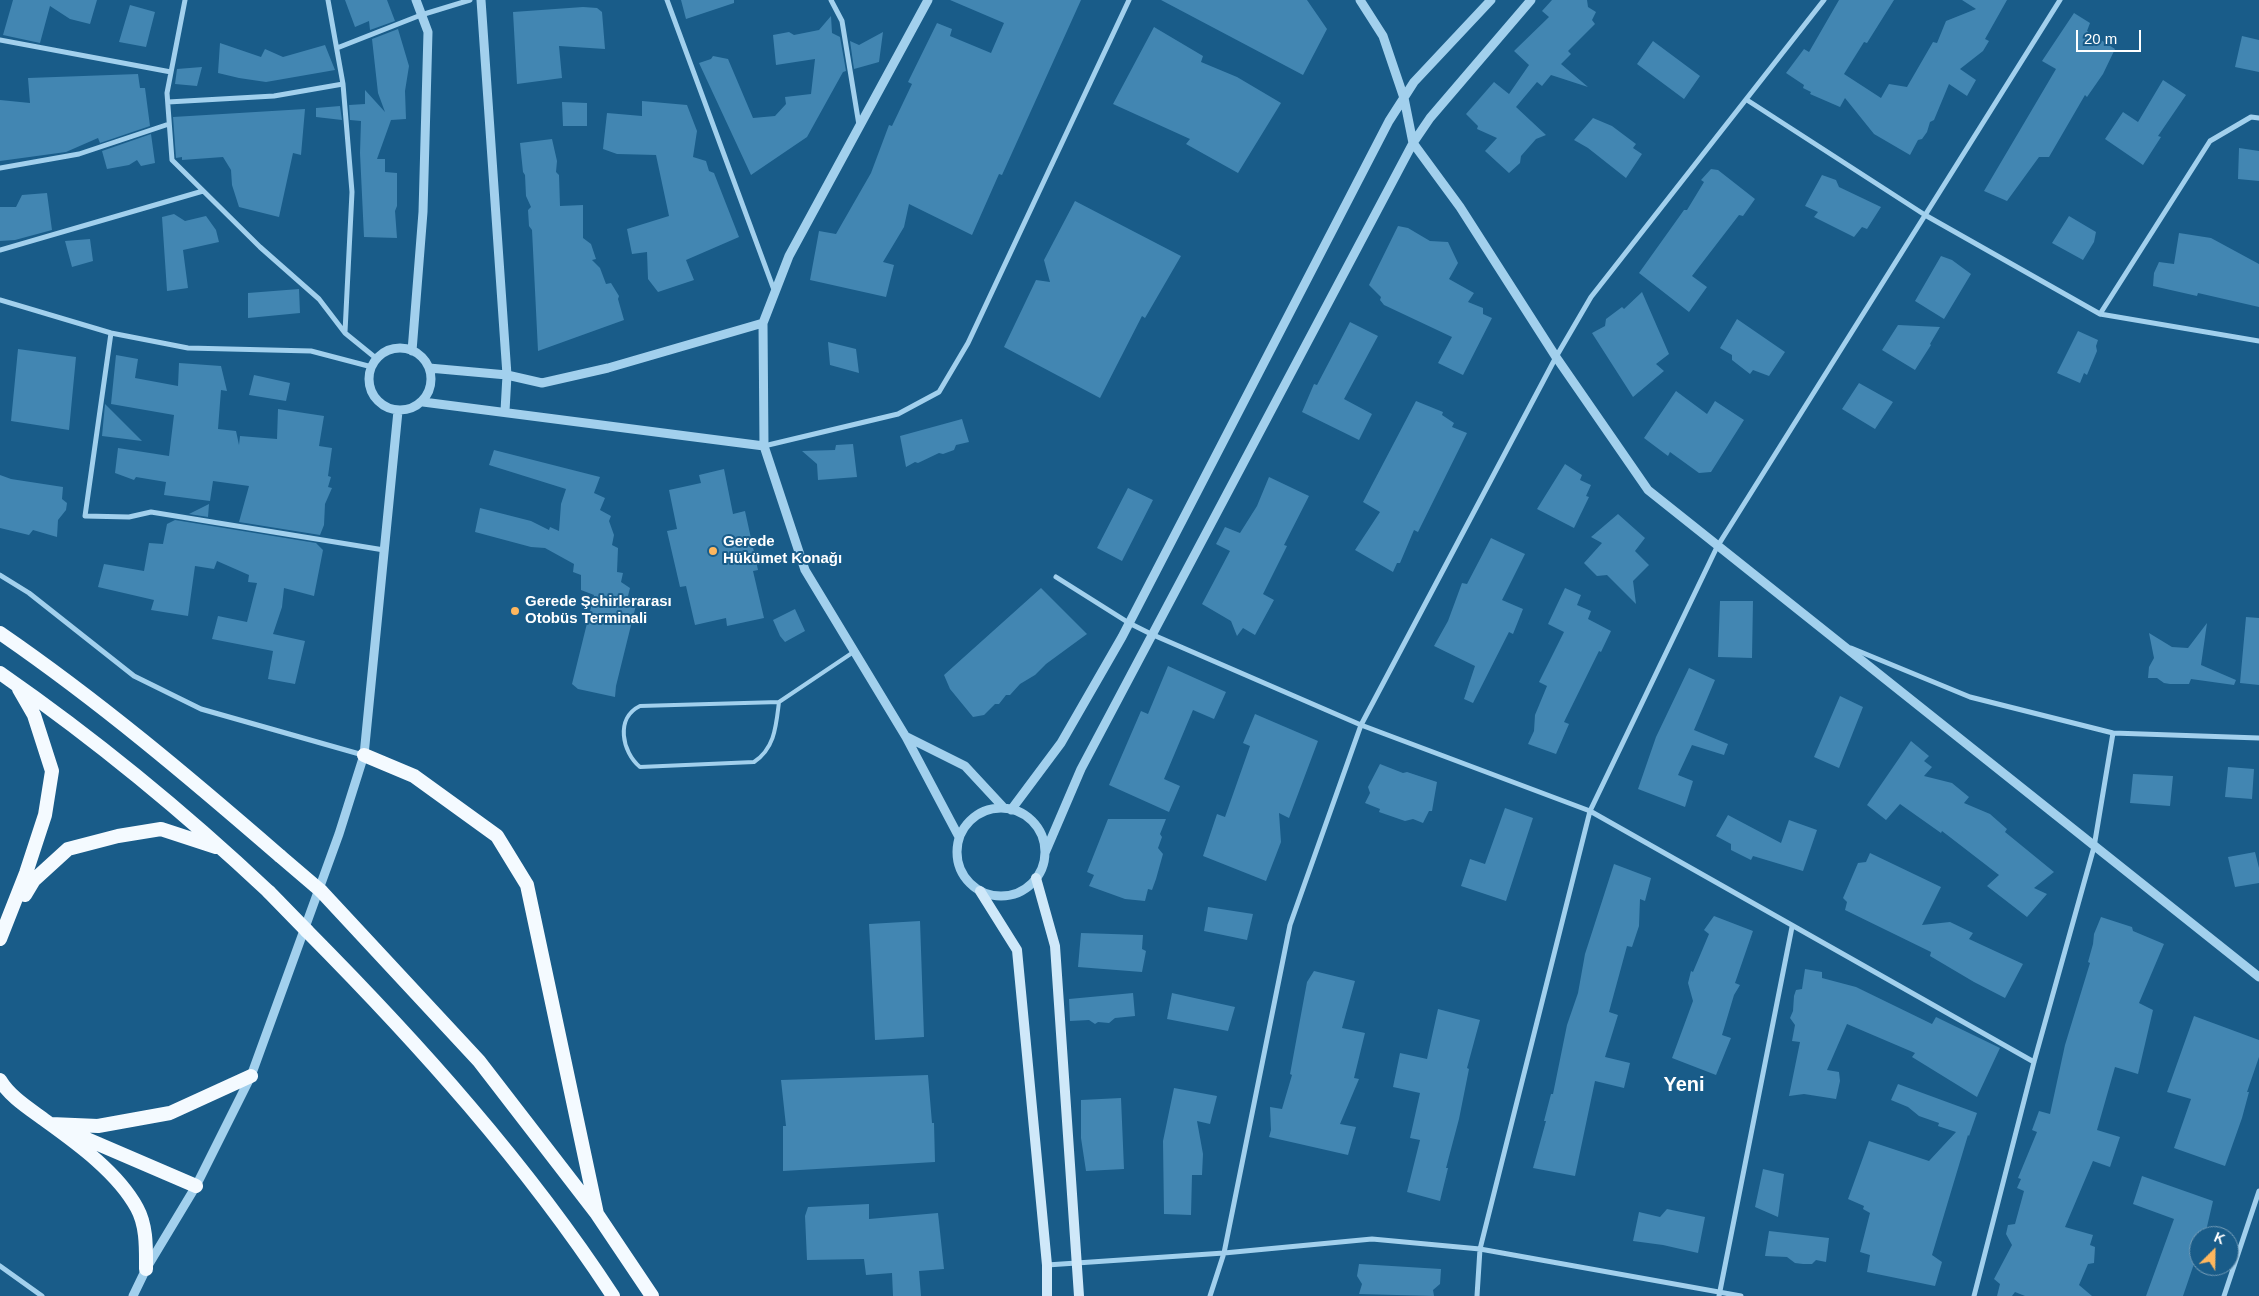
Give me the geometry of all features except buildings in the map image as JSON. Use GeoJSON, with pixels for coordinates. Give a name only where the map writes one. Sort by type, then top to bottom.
{"type":"FeatureCollection","features":[{"type":"Feature","properties":{"kind":"highway"},"geometry":{"type":"LineString","coordinates":[[0,632],[56,671],[176,766],[322,891],[479,1061],[597,1214],[652,1296]]}},
{"type":"Feature","properties":{"kind":"highway"},"geometry":{"type":"LineString","coordinates":[[0,673],[99,746],[223,850],[308,931],[445,1075],[576,1239],[613,1296]]}},
{"type":"Feature","properties":{"kind":"highway"},"geometry":{"type":"LineString","coordinates":[[3,933],[26,874],[45,815],[52,771],[34,715],[16,684]]}},
{"type":"Feature","properties":{"kind":"highway"},"geometry":{"type":"LineString","coordinates":[[364,756],[414,776],[497,836],[527,885],[597,1214]]}},
{"type":"Feature","properties":{"kind":"highway"},"geometry":{"type":"LineString","coordinates":[[3,933],[34,880],[68,849],[118,836],[161,829],[223,850]]}},
{"type":"Feature","properties":{"kind":"highway"},"geometry":{"type":"LineString","coordinates":[[51,1124],[98,1126],[170,1113],[251,1076]]}},
{"type":"Feature","properties":{"kind":"highway"},"geometry":{"type":"LineString","coordinates":[[0,1080],[5,1088],[104,1166],[138,1208],[146,1237],[146,1268]]}},
{"type":"Feature","properties":{"kind":"highway"},"geometry":{"type":"LineString","coordinates":[[51,1124],[196,1186]]}},
{"type":"Feature","properties":{"kind":"main road"},"geometry":{"type":"LineString","coordinates":[[1036,878],[1055,946],[1079,1296]]}},
{"type":"Feature","properties":{"kind":"main road"},"geometry":{"type":"LineString","coordinates":[[980,891],[1017,950],[1047,1265],[1047,1296]]}},
{"type":"Feature","properties":{"kind":"street"},"geometry":{"type":"LineString","coordinates":[[185,0],[171,72],[168,102],[172,160],[260,247],[319,299],[345,333],[374,363]]}},
{"type":"Feature","properties":{"kind":"street"},"geometry":{"type":"LineString","coordinates":[[328,0],[342,84],[352,192],[345,333]]}},
{"type":"Feature","properties":{"kind":"street"},"geometry":{"type":"LineString","coordinates":[[412,350],[423,212],[428,32],[416,0]]}},
{"type":"Feature","properties":{"kind":"street"},"geometry":{"type":"LineString","coordinates":[[337,48],[422,15],[470,0]]}},
{"type":"Feature","properties":{"kind":"street"},"geometry":{"type":"LineString","coordinates":[[481,0],[507,375],[505,411]]}},
{"type":"Feature","properties":{"kind":"street"},"geometry":{"type":"LineString","coordinates":[[667,0],[774,291]]}},
{"type":"Feature","properties":{"kind":"street"},"geometry":{"type":"LineString","coordinates":[[830,0],[842,21],[859,127]]}},
{"type":"Feature","properties":{"kind":"street"},"geometry":{"type":"LineString","coordinates":[[928,0],[789,256],[774,291],[763,323],[764,446],[805,570],[906,737],[959,837]]}},
{"type":"Feature","properties":{"kind":"street"},"geometry":{"type":"LineString","coordinates":[[423,402],[431,386],[429,368],[419,354],[412,350],[393,349],[374,363],[370,386],[373,396],[388,408],[398,411],[407,410],[423,402],[505,411],[764,446],[898,414],[939,392],[968,343],[1129,0]]}},
{"type":"Feature","properties":{"kind":"street"},"geometry":{"type":"LineString","coordinates":[[1360,0],[1383,36],[1404,98],[1413,143],[1460,207],[1556,357],[1648,490],[1717,548],[2259,977]]}},
{"type":"Feature","properties":{"kind":"street"},"geometry":{"type":"LineString","coordinates":[[1007,809],[1061,743],[1129,623],[1384,130],[1414,82],[1491,0]]}},
{"type":"Feature","properties":{"kind":"street"},"geometry":{"type":"LineString","coordinates":[[1007,809],[989,809],[976,815],[965,825],[959,837],[956,850],[958,862],[970,884],[980,891],[1004,896],[1016,894],[1036,878],[1042,866],[1045,852],[1081,769],[1413,143],[1430,118],[1531,0]]}},
{"type":"Feature","properties":{"kind":"street"},"geometry":{"type":"LineString","coordinates":[[1210,1296],[1224,1253],[1290,926],[1362,725],[1556,357],[1591,297],[1824,0]]}},
{"type":"Feature","properties":{"kind":"street"},"geometry":{"type":"LineString","coordinates":[[1477,1296],[1480,1249],[1590,811],[1717,548],[2060,0]]}},
{"type":"Feature","properties":{"kind":"street"},"geometry":{"type":"LineString","coordinates":[[0,40],[171,72]]}},
{"type":"Feature","properties":{"kind":"street"},"geometry":{"type":"LineString","coordinates":[[168,102],[274,96],[342,84]]}},
{"type":"Feature","properties":{"kind":"street"},"geometry":{"type":"LineString","coordinates":[[1747,100],[1925,215],[2100,314],[2259,341]]}},
{"type":"Feature","properties":{"kind":"street"},"geometry":{"type":"LineString","coordinates":[[2100,314],[2210,141],[2251,117],[2259,118]]}},
{"type":"Feature","properties":{"kind":"street"},"geometry":{"type":"LineString","coordinates":[[0,168],[79,154],[169,124]]}},
{"type":"Feature","properties":{"kind":"street"},"geometry":{"type":"LineString","coordinates":[[0,250],[203,191]]}},
{"type":"Feature","properties":{"kind":"street"},"geometry":{"type":"LineString","coordinates":[[0,300],[111,333],[188,348],[311,351],[374,363]]}},
{"type":"Feature","properties":{"kind":"street"},"geometry":{"type":"LineString","coordinates":[[429,368],[507,375],[542,383],[608,368],[763,323]]}},
{"type":"Feature","properties":{"kind":"street"},"geometry":{"type":"LineString","coordinates":[[111,333],[85,516],[129,517],[151,512],[384,550]]}},
{"type":"Feature","properties":{"kind":"street"},"geometry":{"type":"LineString","coordinates":[[133,1296],[146,1268],[196,1186],[251,1076],[339,834],[364,756],[398,411]]}},
{"type":"Feature","properties":{"kind":"street"},"geometry":{"type":"LineString","coordinates":[[0,575],[29,593],[134,676],[142,680],[201,709],[364,756]]}},
{"type":"Feature","properties":{"kind":"street"},"geometry":{"type":"LineString","coordinates":[[1056,577],[1129,623],[1151,634],[1362,725],[1590,811],[1792,927],[2034,1062]]}},
{"type":"Feature","properties":{"kind":"street"},"geometry":{"type":"LineString","coordinates":[[1836,642],[1970,697],[2113,732],[2259,738]]}},
{"type":"Feature","properties":{"kind":"street"},"geometry":{"type":"LineString","coordinates":[[1974,1296],[2034,1062],[2094,848],[2113,732]]}},
{"type":"Feature","properties":{"kind":"street"},"geometry":{"type":"LineString","coordinates":[[906,737],[965,766],[1007,809],[1028,818],[1037,827],[1045,852]]}},
{"type":"Feature","properties":{"kind":"street"},"geometry":{"type":"LineString","coordinates":[[1719,1294],[1792,927]]}},
{"type":"Feature","properties":{"kind":"street"},"geometry":{"type":"LineString","coordinates":[[2224,1296],[2259,1192]]}},
{"type":"Feature","properties":{"kind":"street"},"geometry":{"type":"LineString","coordinates":[[1047,1265],[1224,1253],[1372,1240],[1480,1249],[1719,1294],[1741,1296]]}},
{"type":"Feature","properties":{"kind":"street"},"geometry":{"type":"LineString","coordinates":[[0,1266],[42,1296]]}},
{"type":"Feature","properties":{"kind":"lane"},"geometry":{"type":"LineString","coordinates":[[779,702],[775,734],[765,755],[754,762],[640,767],[630,760],[622,738],[626,723],[633,709],[640,706],[779,702],[854,652]]}},
{"type":"Feature","properties":{"kind":"place","name":"Gerede Hükümet Konağı"},"geometry":{"type":"Point","coordinates":[713,551]}},
{"type":"Feature","properties":{"kind":"place","name":"Gerede Şehirlerarası Otobüs Terminali"},"geometry":{"type":"Point","coordinates":[515,611]}},
{"type":"Feature","properties":{"kind":"district","name":"Yeni"},"geometry":{"type":"Point","coordinates":[1684,1085]}}]}
